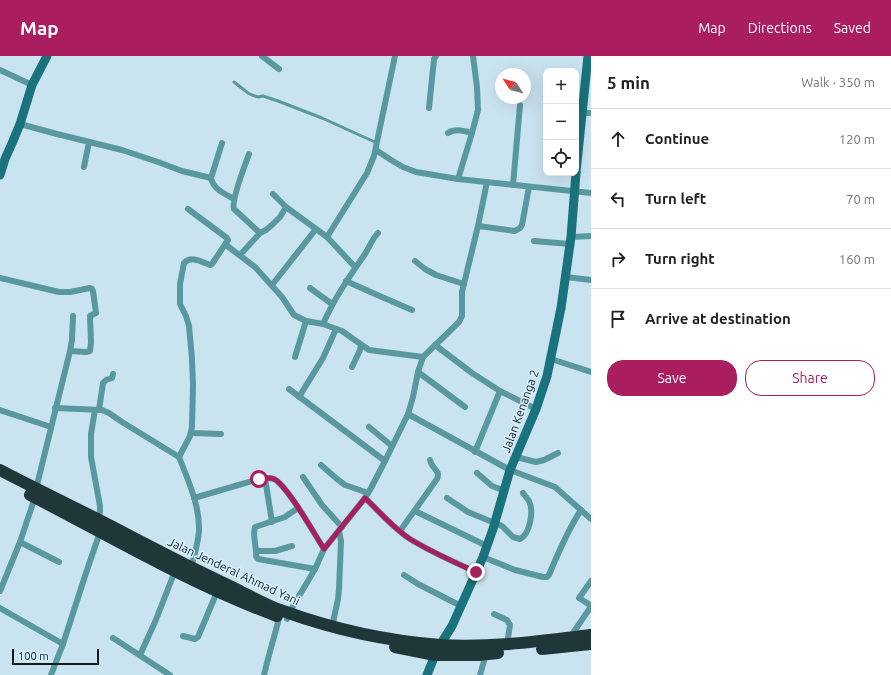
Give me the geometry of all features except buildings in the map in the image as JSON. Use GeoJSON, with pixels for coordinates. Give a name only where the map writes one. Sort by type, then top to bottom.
{"type":"FeatureCollection","features":[{"type":"Feature","properties":{"kind":"highway","name":"Jalan Jenderal Ahmad Yani"},"geometry":{"type":"LineString","coordinates":[[0,470],[100,532],[175,572],[223,590],[313,628],[349,637],[437,650],[486,654],[591,644]]}},
{"type":"Feature","properties":{"kind":"highway","name":"Jalan Jenderal Ahmad Yani"},"geometry":{"type":"LineString","coordinates":[[0,479],[97,519],[191,568],[223,590]]}},
{"type":"Feature","properties":{"kind":"highway","name":"Jalan Jenderal Ahmad Yani"},"geometry":{"type":"LineString","coordinates":[[284,615],[348,631],[437,650],[591,635]]}},
{"type":"Feature","properties":{"kind":"main road"},"geometry":{"type":"LineString","coordinates":[[0,175],[20,124],[32,85],[47,56]]}},
{"type":"Feature","properties":{"kind":"main road","name":"Jalan Kenanga 2"},"geometry":{"type":"LineString","coordinates":[[579,154],[586,113],[588,56]]}},
{"type":"Feature","properties":{"kind":"main road","name":"Jalan Kenanga 2"},"geometry":{"type":"LineString","coordinates":[[427,675],[437,650],[452,626],[483,557],[505,491],[510,470],[536,409],[547,376],[560,315],[566,277],[576,176]]}},
{"type":"Feature","properties":{"kind":"street"},"geometry":{"type":"LineString","coordinates":[[262,56],[279,69]]}},
{"type":"Feature","properties":{"kind":"street"},"geometry":{"type":"LineString","coordinates":[[328,237],[367,173],[374,156],[395,56]]}},
{"type":"Feature","properties":{"kind":"street"},"geometry":{"type":"LineString","coordinates":[[429,108],[434,59],[436,56]]}},
{"type":"Feature","properties":{"kind":"street"},"geometry":{"type":"LineString","coordinates":[[458,179],[478,110],[473,56]]}},
{"type":"Feature","properties":{"kind":"street"},"geometry":{"type":"LineString","coordinates":[[0,70],[32,85]]}},
{"type":"Feature","properties":{"kind":"street"},"geometry":{"type":"LineString","coordinates":[[513,186],[520,105]]}},
{"type":"Feature","properties":{"kind":"street"},"geometry":{"type":"LineString","coordinates":[[20,124],[144,157],[182,171],[211,178]]}},
{"type":"Feature","properties":{"kind":"street"},"geometry":{"type":"LineString","coordinates":[[448,133],[456,130],[472,133]]}},
{"type":"Feature","properties":{"kind":"street"},"geometry":{"type":"LineString","coordinates":[[84,167],[89,142]]}},
{"type":"Feature","properties":{"kind":"street"},"geometry":{"type":"LineString","coordinates":[[222,143],[211,182],[216,188],[234,199]]}},
{"type":"Feature","properties":{"kind":"street"},"geometry":{"type":"LineString","coordinates":[[376,150],[390,160],[416,172],[513,186],[591,193]]}},
{"type":"Feature","properties":{"kind":"street"},"geometry":{"type":"LineString","coordinates":[[249,154],[233,205],[234,209],[260,233]]}},
{"type":"Feature","properties":{"kind":"street"},"geometry":{"type":"LineString","coordinates":[[264,675],[284,615],[315,569],[324,549],[366,495],[386,461],[408,414],[423,357],[452,329],[462,316],[461,295],[487,182]]}},
{"type":"Feature","properties":{"kind":"street"},"geometry":{"type":"LineString","coordinates":[[478,226],[515,232],[518,230],[522,225],[529,187]]}},
{"type":"Feature","properties":{"kind":"street"},"geometry":{"type":"LineString","coordinates":[[273,194],[286,207],[328,237],[355,267]]}},
{"type":"Feature","properties":{"kind":"street"},"geometry":{"type":"LineString","coordinates":[[240,256],[260,233],[266,230],[280,217],[286,207]]}},
{"type":"Feature","properties":{"kind":"street"},"geometry":{"type":"LineString","coordinates":[[179,457],[191,433],[194,385],[189,326],[180,304],[181,274],[185,261],[188,259],[195,259],[210,265],[212,264],[228,242],[227,238],[188,209]]}},
{"type":"Feature","properties":{"kind":"street"},"geometry":{"type":"LineString","coordinates":[[272,285],[316,229]]}},
{"type":"Feature","properties":{"kind":"street"},"geometry":{"type":"LineString","coordinates":[[322,324],[346,281],[378,233]]}},
{"type":"Feature","properties":{"kind":"street"},"geometry":{"type":"LineString","coordinates":[[534,241],[570,240],[591,236]]}},
{"type":"Feature","properties":{"kind":"street"},"geometry":{"type":"LineString","coordinates":[[226,245],[255,267],[272,285],[294,315],[306,321],[322,324],[336,329],[369,350],[423,357]]}},
{"type":"Feature","properties":{"kind":"street"},"geometry":{"type":"LineString","coordinates":[[415,262],[431,273],[464,284]]}},
{"type":"Feature","properties":{"kind":"street"},"geometry":{"type":"LineString","coordinates":[[566,277],[591,280]]}},
{"type":"Feature","properties":{"kind":"street"},"geometry":{"type":"LineString","coordinates":[[0,279],[59,292],[92,289],[96,313],[90,316],[90,351],[86,352],[70,349]]}},
{"type":"Feature","properties":{"kind":"street"},"geometry":{"type":"LineString","coordinates":[[346,281],[412,310]]}},
{"type":"Feature","properties":{"kind":"street"},"geometry":{"type":"LineString","coordinates":[[310,288],[332,304]]}},
{"type":"Feature","properties":{"kind":"street"},"geometry":{"type":"LineString","coordinates":[[0,591],[20,542],[36,493],[70,349],[73,316]]}},
{"type":"Feature","properties":{"kind":"street"},"geometry":{"type":"LineString","coordinates":[[295,357],[306,321]]}},
{"type":"Feature","properties":{"kind":"street"},"geometry":{"type":"LineString","coordinates":[[299,397],[323,358],[336,329]]}},
{"type":"Feature","properties":{"kind":"street"},"geometry":{"type":"LineString","coordinates":[[352,367],[361,345]]}},
{"type":"Feature","properties":{"kind":"street"},"geometry":{"type":"LineString","coordinates":[[434,345],[472,373],[500,391],[536,409]]}},
{"type":"Feature","properties":{"kind":"street"},"geometry":{"type":"LineString","coordinates":[[551,359],[591,372]]}},
{"type":"Feature","properties":{"kind":"street"},"geometry":{"type":"LineString","coordinates":[[418,372],[464,407]]}},
{"type":"Feature","properties":{"kind":"street"},"geometry":{"type":"LineString","coordinates":[[97,519],[100,512],[100,506],[92,461],[91,434],[103,382],[112,378],[113,374]]}},
{"type":"Feature","properties":{"kind":"street"},"geometry":{"type":"LineString","coordinates":[[289,388],[386,461]]}},
{"type":"Feature","properties":{"kind":"street"},"geometry":{"type":"LineString","coordinates":[[475,452],[500,391]]}},
{"type":"Feature","properties":{"kind":"street"},"geometry":{"type":"LineString","coordinates":[[55,408],[102,410],[179,457],[190,485],[198,516],[199,531],[191,568]]}},
{"type":"Feature","properties":{"kind":"street"},"geometry":{"type":"LineString","coordinates":[[0,410],[51,427]]}},
{"type":"Feature","properties":{"kind":"street"},"geometry":{"type":"LineString","coordinates":[[408,414],[510,470],[555,487],[591,519]]}},
{"type":"Feature","properties":{"kind":"street"},"geometry":{"type":"LineString","coordinates":[[369,428],[392,446]]}},
{"type":"Feature","properties":{"kind":"street"},"geometry":{"type":"LineString","coordinates":[[191,433],[221,434]]}},
{"type":"Feature","properties":{"kind":"street"},"geometry":{"type":"LineString","coordinates":[[516,457],[536,462],[558,453]]}},
{"type":"Feature","properties":{"kind":"street"},"geometry":{"type":"LineString","coordinates":[[400,531],[439,475],[431,465],[430,460]]}},
{"type":"Feature","properties":{"kind":"street"},"geometry":{"type":"LineString","coordinates":[[321,465],[345,485],[366,495],[400,531],[409,538],[422,546],[476,572]]}},
{"type":"Feature","properties":{"kind":"street"},"geometry":{"type":"LineString","coordinates":[[477,473],[492,486],[505,491]]}},
{"type":"Feature","properties":{"kind":"street"},"geometry":{"type":"LineString","coordinates":[[303,477],[340,529],[339,589],[332,627]]}},
{"type":"Feature","properties":{"kind":"street"},"geometry":{"type":"LineString","coordinates":[[194,498],[259,479],[265,478],[274,480],[279,482],[298,508],[324,549]]}},
{"type":"Feature","properties":{"kind":"street"},"geometry":{"type":"LineString","coordinates":[[265,478],[272,522]]}},
{"type":"Feature","properties":{"kind":"street"},"geometry":{"type":"LineString","coordinates":[[447,498],[468,512],[502,526],[507,532],[520,539],[526,532],[531,518],[529,501],[523,494]]}},
{"type":"Feature","properties":{"kind":"street"},"geometry":{"type":"LineString","coordinates":[[298,508],[288,516],[256,526],[254,528],[257,550],[256,556],[258,558],[315,569]]}},
{"type":"Feature","properties":{"kind":"street"},"geometry":{"type":"LineString","coordinates":[[483,557],[515,570],[547,577],[581,510]]}},
{"type":"Feature","properties":{"kind":"street"},"geometry":{"type":"LineString","coordinates":[[415,511],[487,546]]}},
{"type":"Feature","properties":{"kind":"street"},"geometry":{"type":"LineString","coordinates":[[51,675],[63,644],[100,532]]}},
{"type":"Feature","properties":{"kind":"street"},"geometry":{"type":"LineString","coordinates":[[20,542],[59,562]]}},
{"type":"Feature","properties":{"kind":"street"},"geometry":{"type":"LineString","coordinates":[[257,550],[275,551],[292,546]]}},
{"type":"Feature","properties":{"kind":"street"},"geometry":{"type":"LineString","coordinates":[[140,655],[175,572]]}},
{"type":"Feature","properties":{"kind":"street"},"geometry":{"type":"LineString","coordinates":[[404,575],[418,584],[461,606]]}},
{"type":"Feature","properties":{"kind":"street"},"geometry":{"type":"LineString","coordinates":[[570,638],[590,608],[590,605],[579,598],[591,581]]}},
{"type":"Feature","properties":{"kind":"street"},"geometry":{"type":"LineString","coordinates":[[183,636],[198,637],[223,590]]}},
{"type":"Feature","properties":{"kind":"street"},"geometry":{"type":"LineString","coordinates":[[0,608],[63,644]]}},
{"type":"Feature","properties":{"kind":"street"},"geometry":{"type":"LineString","coordinates":[[494,614],[507,620],[510,625],[507,644]]}},
{"type":"Feature","properties":{"kind":"street"},"geometry":{"type":"LineString","coordinates":[[113,638],[170,675]]}},
{"type":"Feature","properties":{"kind":"street"},"geometry":{"type":"LineString","coordinates":[[480,675],[486,654]]}},
{"type":"Feature","properties":{"kind":"lane"},"geometry":{"type":"LineString","coordinates":[[234,82],[252,95],[258,97],[263,96],[278,101],[322,118],[377,143]]}},
{"type":"Feature","properties":{"kind":"route"},"geometry":{"type":"LineString","coordinates":[[259,479],[270,478],[279,482],[298,508],[324,549],[365,498],[409,538],[422,546],[476,572]]}}]}
